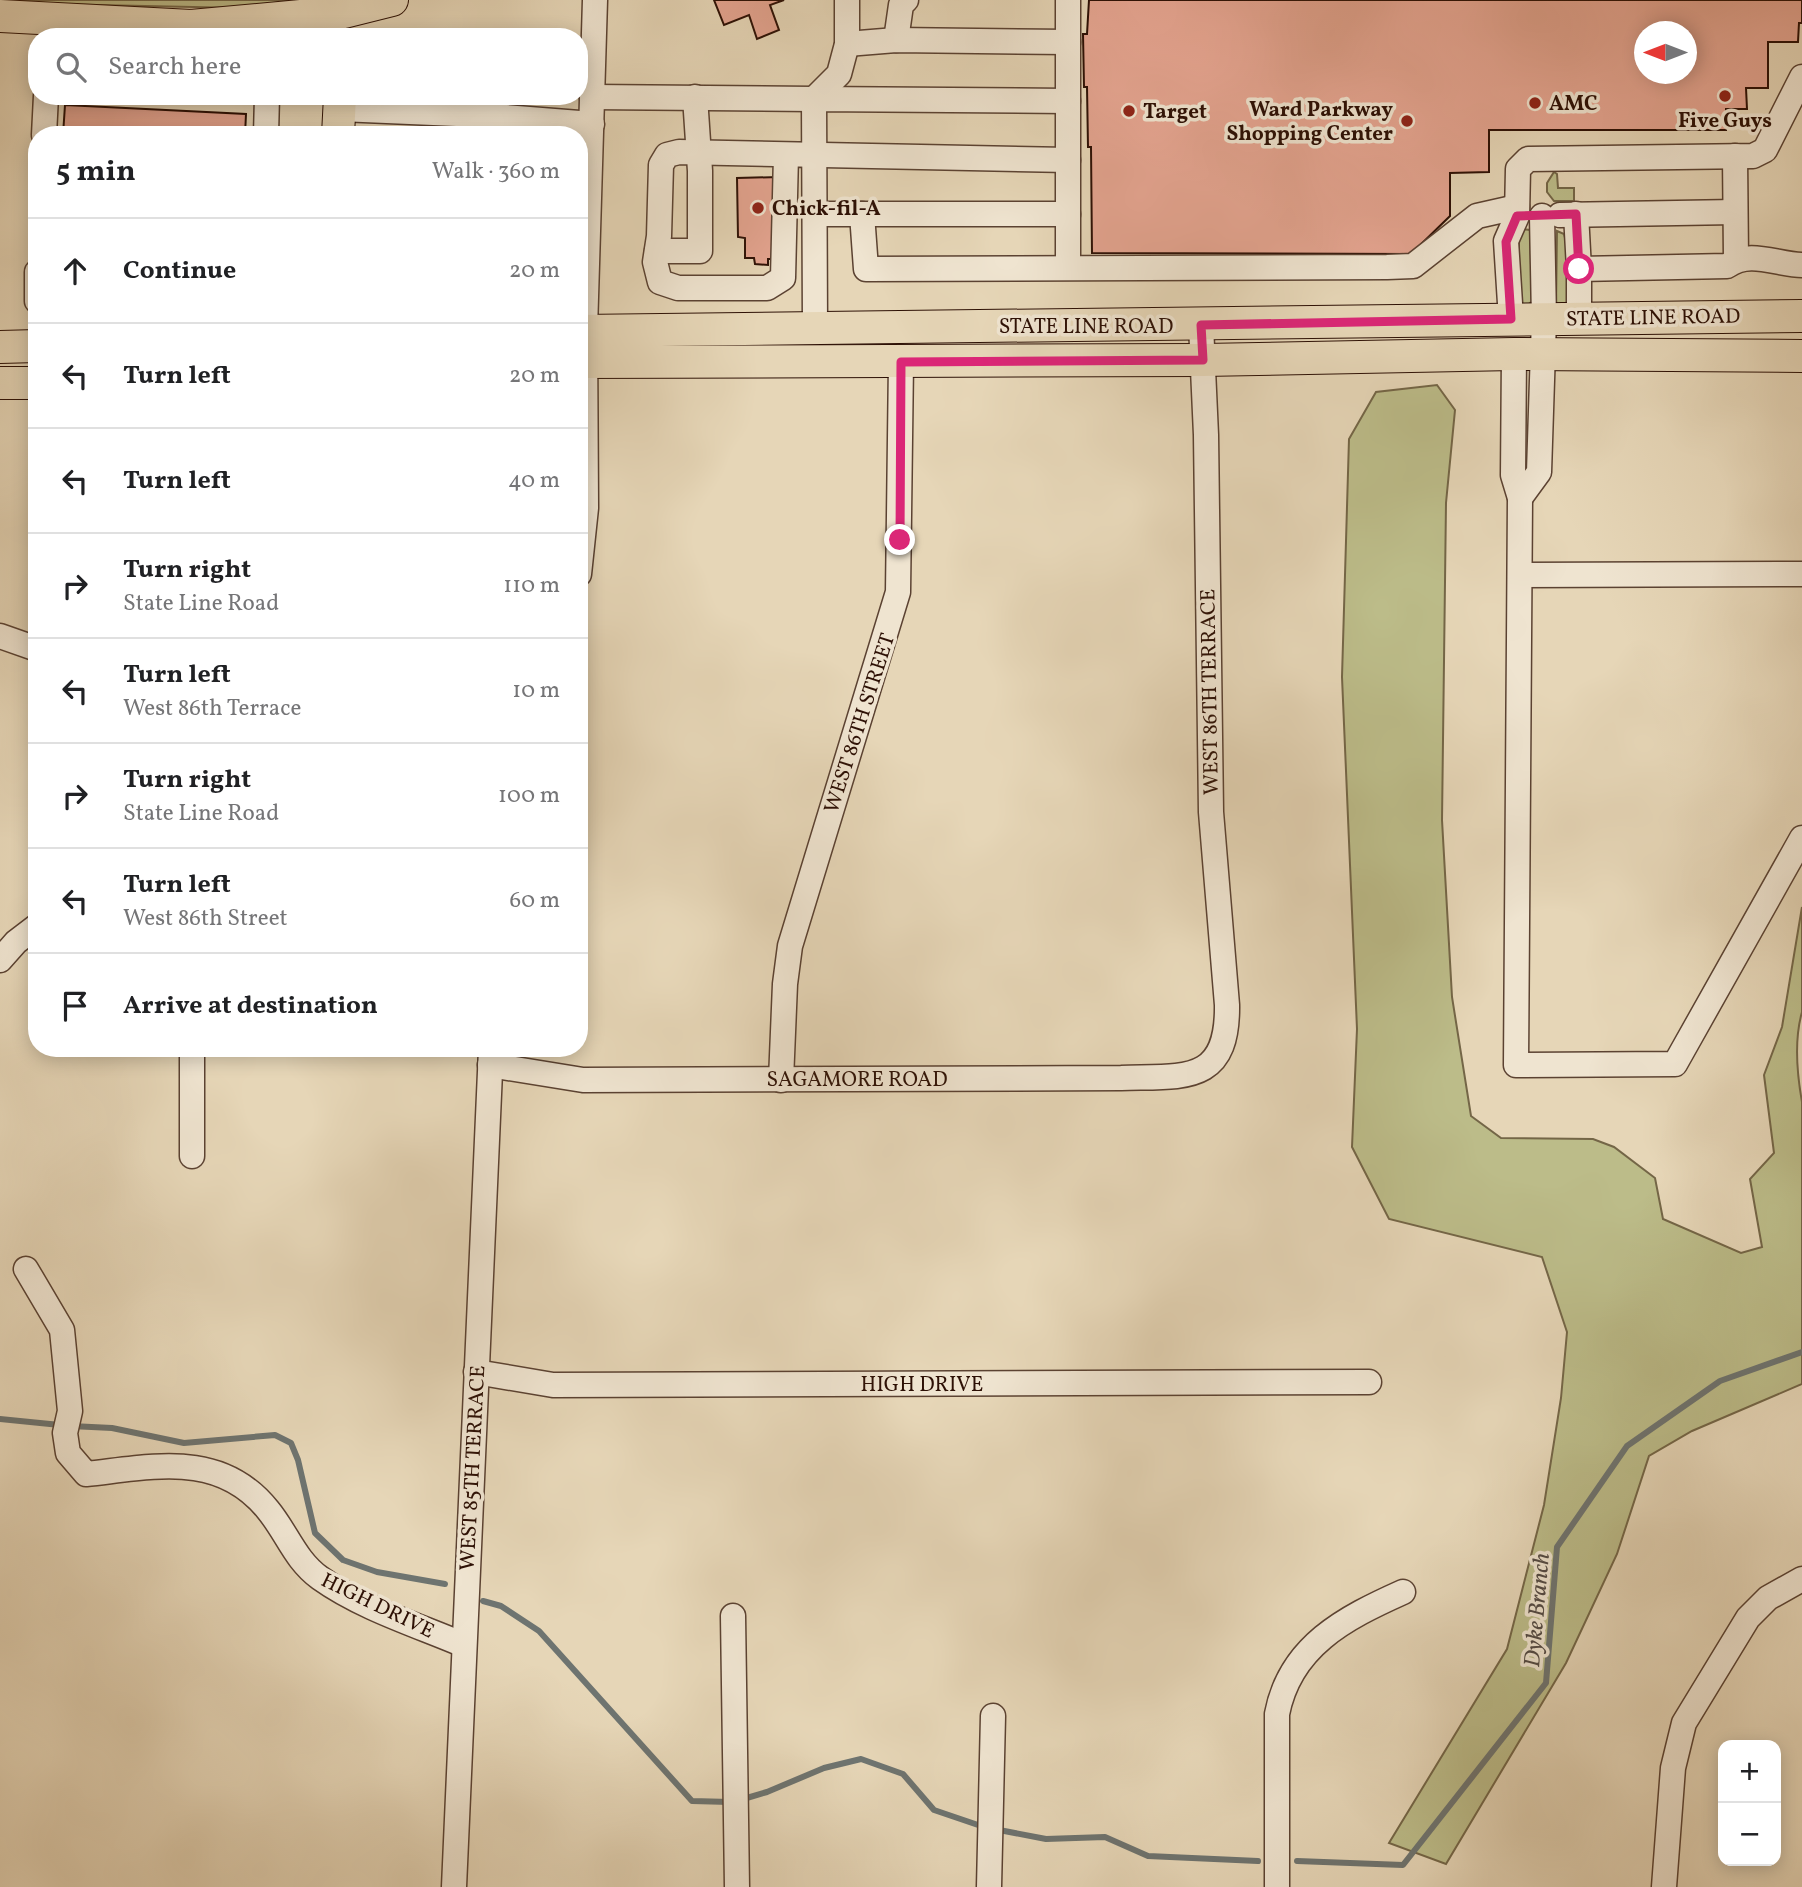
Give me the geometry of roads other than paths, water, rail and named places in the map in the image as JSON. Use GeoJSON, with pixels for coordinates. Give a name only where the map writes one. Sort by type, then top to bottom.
{"type":"FeatureCollection","features":[{"type":"Feature","properties":{"kind":"main road"},"geometry":{"type":"LineString","coordinates":[[0,16],[191,26],[344,16],[392,0]]}},
{"type":"Feature","properties":{"kind":"main road","name":"STATE LINE ROAD"},"geometry":{"type":"LineString","coordinates":[[588,330],[1201,325],[1802,316]]}},
{"type":"Feature","properties":{"kind":"main road"},"geometry":{"type":"LineString","coordinates":[[0,346],[28,346]]}},
{"type":"Feature","properties":{"kind":"main road","name":"STATE LINE ROAD"},"geometry":{"type":"LineString","coordinates":[[588,362],[1203,360],[1529,354],[1802,356]]}},
{"type":"Feature","properties":{"kind":"main road"},"geometry":{"type":"LineString","coordinates":[[0,383],[28,383]]}},
{"type":"Feature","properties":{"kind":"street"},"geometry":{"type":"LineString","coordinates":[[588,182],[592,124],[588,90],[595,0]]}},
{"type":"Feature","properties":{"kind":"street"},"geometry":{"type":"LineString","coordinates":[[815,327],[814,99],[839,74],[847,44],[847,0]]}},
{"type":"Feature","properties":{"kind":"street"},"geometry":{"type":"LineString","coordinates":[[896,40],[901,5],[906,0]]}},
{"type":"Feature","properties":{"kind":"street"},"geometry":{"type":"LineString","coordinates":[[1068,0],[1068,267]]}},
{"type":"Feature","properties":{"kind":"street"},"geometry":{"type":"LineString","coordinates":[[847,44],[896,40],[1068,42]]}},
{"type":"Feature","properties":{"kind":"street"},"geometry":{"type":"LineString","coordinates":[[1802,76],[1765,150],[1752,156],[1528,159],[1518,169],[1544,319],[1529,354],[1539,472],[1520,498],[1517,1065],[1675,1064],[1802,838]]}},
{"type":"Feature","properties":{"kind":"street"},"geometry":{"type":"LineString","coordinates":[[588,90],[695,97],[1068,102]]}},
{"type":"Feature","properties":{"kind":"street"},"geometry":{"type":"LineString","coordinates":[[657,251],[700,251],[695,97]]}},
{"type":"Feature","properties":{"kind":"street"},"geometry":{"type":"LineString","coordinates":[[44,126],[46,105]]}},
{"type":"Feature","properties":{"kind":"street"},"geometry":{"type":"LineString","coordinates":[[266,126],[267,105]]}},
{"type":"Feature","properties":{"kind":"street"},"geometry":{"type":"LineString","coordinates":[[339,113],[415,105],[488,106],[592,124]]}},
{"type":"Feature","properties":{"kind":"street"},"geometry":{"type":"LineString","coordinates":[[786,155],[786,267],[783,278],[768,288],[670,286],[660,282],[656,273],[661,164],[667,156],[698,153],[1068,160]]}},
{"type":"Feature","properties":{"kind":"street"},"geometry":{"type":"LineString","coordinates":[[1735,156],[1736,259]]}},
{"type":"Feature","properties":{"kind":"street"},"geometry":{"type":"LineString","coordinates":[[862,214],[866,269],[1413,266],[1477,216],[1526,213],[1735,212]]}},
{"type":"Feature","properties":{"kind":"street"},"geometry":{"type":"LineString","coordinates":[[1511,319],[1506,242],[1526,213]]}},
{"type":"Feature","properties":{"kind":"street"},"geometry":{"type":"LineString","coordinates":[[816,214],[1068,214]]}},
{"type":"Feature","properties":{"kind":"street"},"geometry":{"type":"LineString","coordinates":[[1576,214],[1579,303]]}},
{"type":"Feature","properties":{"kind":"street"},"geometry":{"type":"LineString","coordinates":[[1579,269],[1727,266],[1736,259],[1778,259],[1802,265]]}},
{"type":"Feature","properties":{"kind":"street","name":"WEST 86TH TERRACE"},"geometry":{"type":"LineString","coordinates":[[1201,325],[1208,528],[1209,757],[1227,1005],[1227,1035],[1219,1056]]}},
{"type":"Feature","properties":{"kind":"street","name":"WEST 86TH STREET"},"geometry":{"type":"LineString","coordinates":[[781,1080],[785,984],[790,946],[898,592],[901,362]]}},
{"type":"Feature","properties":{"kind":"street"},"geometry":{"type":"LineString","coordinates":[[1520,575],[1802,574]]}},
{"type":"Feature","properties":{"kind":"street"},"geometry":{"type":"LineString","coordinates":[[0,636],[28,646]]}},
{"type":"Feature","properties":{"kind":"street"},"geometry":{"type":"LineString","coordinates":[[0,960],[28,933]]}},
{"type":"Feature","properties":{"kind":"street","name":"SAGAMORE ROAD"},"geometry":{"type":"LineString","coordinates":[[490,1057],[583,1080],[781,1080],[1177,1076],[1196,1073],[1219,1056]]}},
{"type":"Feature","properties":{"kind":"street"},"geometry":{"type":"LineString","coordinates":[[192,1057],[192,1156]]}},
{"type":"Feature","properties":{"kind":"street","name":"WEST 85TH TERRACE"},"geometry":{"type":"LineString","coordinates":[[454,1887],[490,1057]]}},
{"type":"Feature","properties":{"kind":"street","name":"HIGH DRIVE"},"geometry":{"type":"LineString","coordinates":[[26,1269],[62,1330],[68,1453],[86,1474],[168,1467],[218,1471],[243,1486],[269,1511],[303,1563],[319,1577],[361,1600],[464,1645]]}},
{"type":"Feature","properties":{"kind":"street","name":"HIGH DRIVE"},"geometry":{"type":"LineString","coordinates":[[476,1372],[553,1385],[1369,1382]]}},
{"type":"Feature","properties":{"kind":"street"},"geometry":{"type":"LineString","coordinates":[[1664,1887],[1673,1768],[1684,1723],[1698,1695],[1748,1618],[1768,1598],[1802,1579]]}},
{"type":"Feature","properties":{"kind":"street"},"geometry":{"type":"LineString","coordinates":[[1277,1887],[1277,1714],[1282,1690],[1298,1662],[1339,1624],[1403,1592]]}},
{"type":"Feature","properties":{"kind":"street"},"geometry":{"type":"LineString","coordinates":[[733,1616],[737,1887]]}},
{"type":"Feature","properties":{"kind":"street"},"geometry":{"type":"LineString","coordinates":[[989,1887],[993,1716]]}},
{"type":"Feature","properties":{"kind":"waterway","name":"Dyke Branch"},"geometry":{"type":"LineString","coordinates":[[1297,1861],[1403,1865],[1546,1683],[1557,1547],[1627,1446],[1720,1381],[1802,1352]]}},
{"type":"Feature","properties":{"kind":"waterway"},"geometry":{"type":"LineString","coordinates":[[0,1419],[60,1425]]}},
{"type":"Feature","properties":{"kind":"waterway"},"geometry":{"type":"LineString","coordinates":[[71,1426],[112,1428],[184,1443],[275,1435],[291,1443],[298,1460],[315,1533],[343,1560],[377,1572],[445,1584]]}},
{"type":"Feature","properties":{"kind":"waterway"},"geometry":{"type":"LineString","coordinates":[[483,1601],[501,1606],[539,1631],[692,1801],[730,1802]]}},
{"type":"Feature","properties":{"kind":"waterway"},"geometry":{"type":"LineString","coordinates":[[740,1800],[767,1792],[824,1768],[861,1759],[903,1774],[934,1810],[984,1827]]}},
{"type":"Feature","properties":{"kind":"waterway"},"geometry":{"type":"LineString","coordinates":[[994,1829],[1046,1839],[1105,1837],[1148,1856],[1258,1861]]}},
{"type":"Feature","properties":{"kind":"place","name":"Five Guys"},"geometry":{"type":"Point","coordinates":[1725,96]}},
{"type":"Feature","properties":{"kind":"place","name":"AMC"},"geometry":{"type":"Point","coordinates":[1535,103]}},
{"type":"Feature","properties":{"kind":"place","name":"Target"},"geometry":{"type":"Point","coordinates":[1129,111]}},
{"type":"Feature","properties":{"kind":"place","name":"Ward Parkway Shopping Center"},"geometry":{"type":"Point","coordinates":[1407,121]}},
{"type":"Feature","properties":{"kind":"place","name":"Chick-fil-A"},"geometry":{"type":"Point","coordinates":[758,208]}}]}
